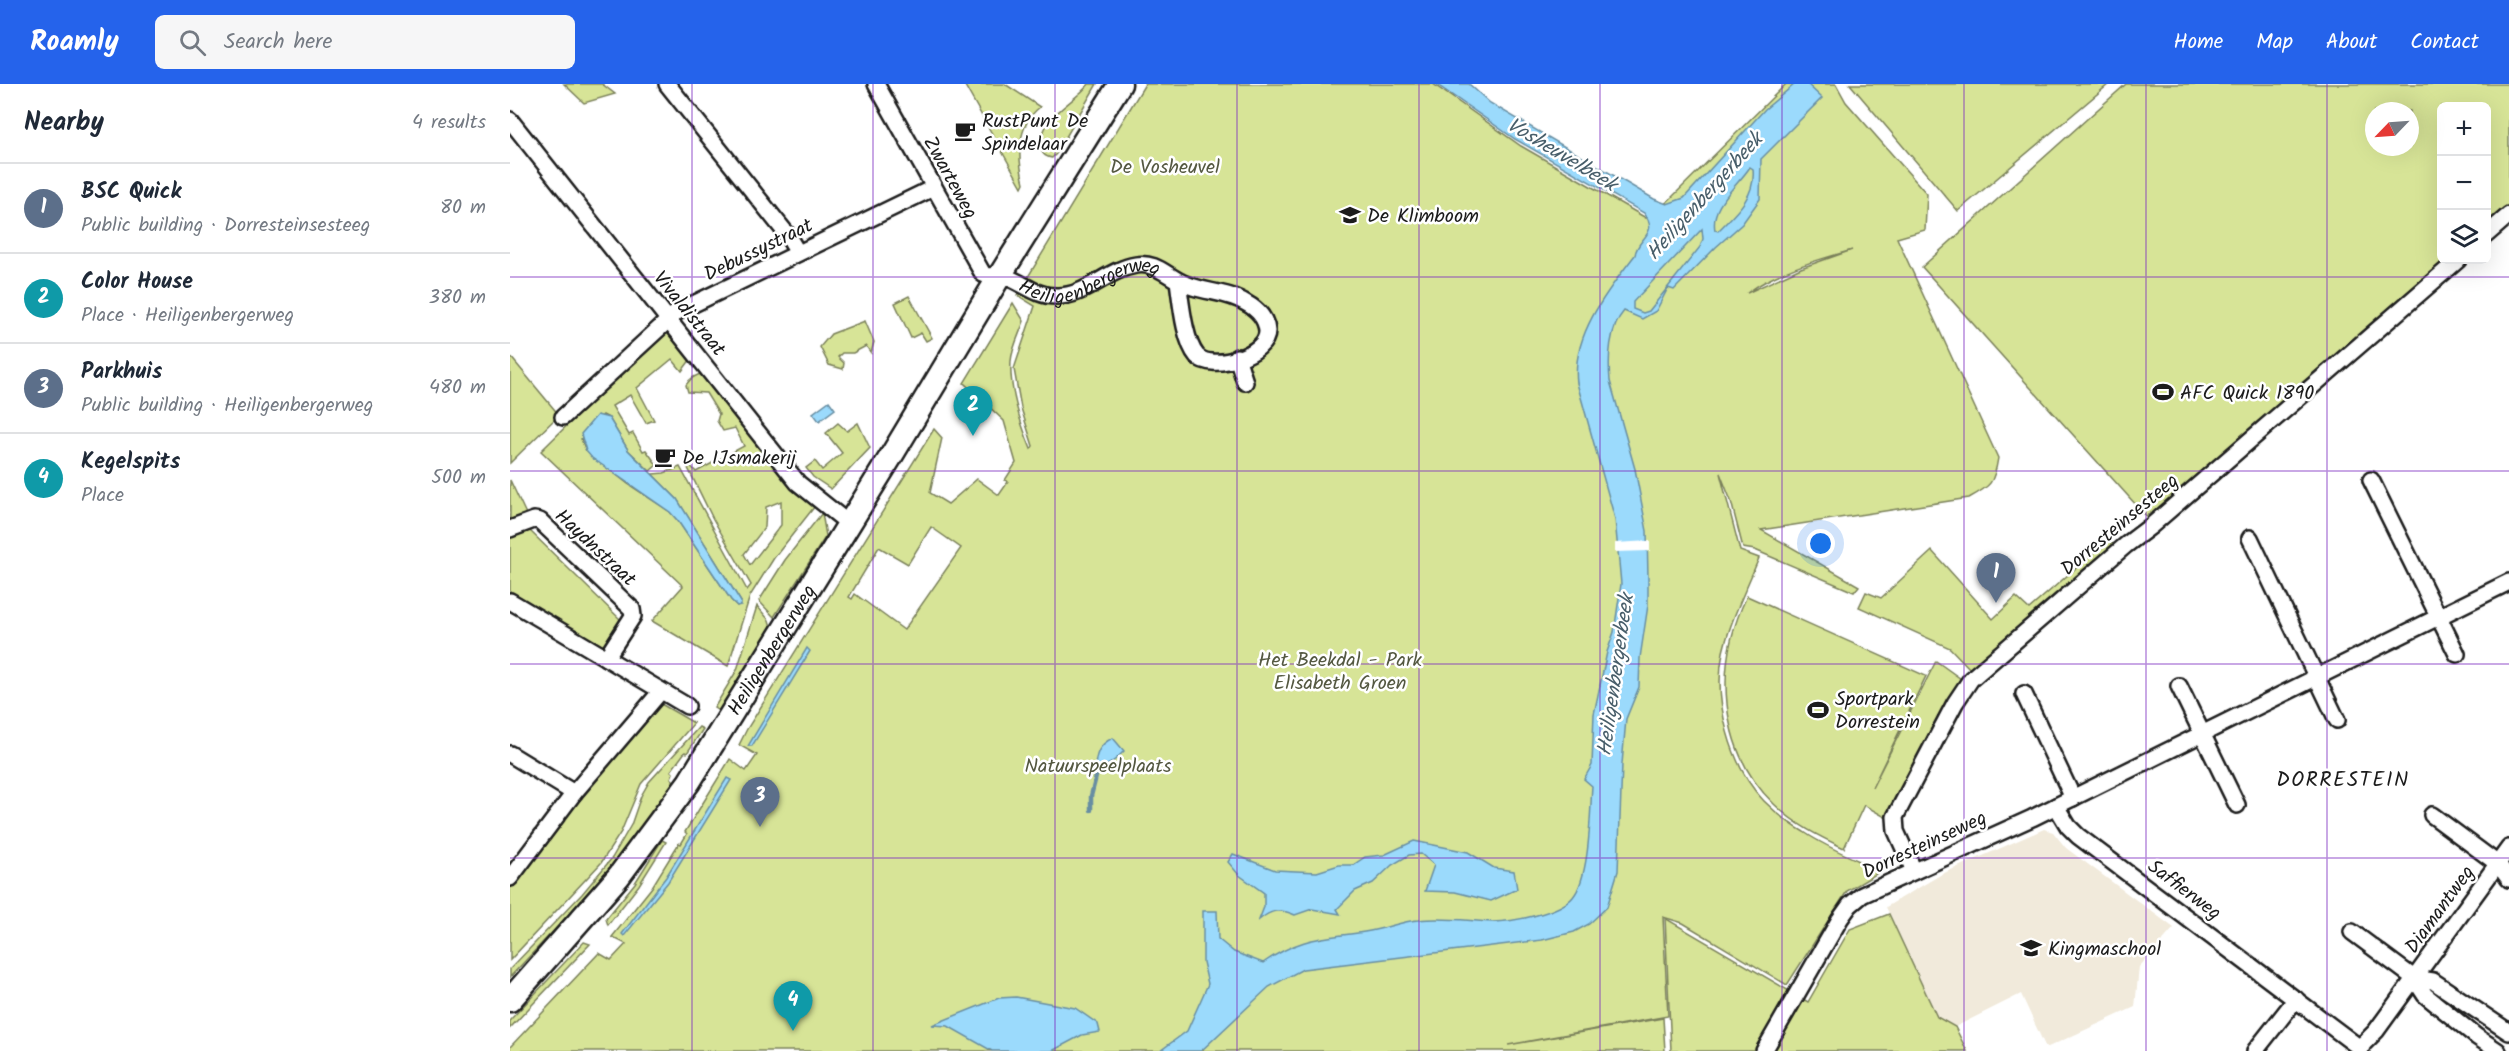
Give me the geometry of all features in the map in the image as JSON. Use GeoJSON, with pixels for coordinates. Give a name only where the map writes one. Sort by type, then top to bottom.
{"type":"FeatureCollection","features":[{"type":"Feature","properties":{"kind":"main road","name":"Heiligenbergerweg"},"geometry":{"type":"LineString","coordinates":[[510,1000],[613,884],[680,796],[1120,84]]}},
{"type":"Feature","properties":{"kind":"street"},"geometry":{"type":"LineString","coordinates":[[667,84],[786,233],[798,253]]}},
{"type":"Feature","properties":{"kind":"street","name":"Zwarteweg"},"geometry":{"type":"LineString","coordinates":[[876,84],[977,267],[985,276],[999,277]]}},
{"type":"Feature","properties":{"kind":"street","name":"Vivaldistraat"},"geometry":{"type":"LineString","coordinates":[[510,120],[798,483],[848,523]]}},
{"type":"Feature","properties":{"kind":"street","name":"Debussystraat"},"geometry":{"type":"LineString","coordinates":[[563,417],[677,312],[933,188]]}},
{"type":"Feature","properties":{"kind":"street"},"geometry":{"type":"LineString","coordinates":[[2491,231],[2509,215]]}},
{"type":"Feature","properties":{"kind":"street","name":"Dorresteinsesteeg"},"geometry":{"type":"LineString","coordinates":[[1914,871],[1896,831],[1894,820],[1955,703],[1971,679],[2453,264]]}},
{"type":"Feature","properties":{"kind":"street","name":"Heiligenbergerweg"},"geometry":{"type":"LineString","coordinates":[[999,277],[1008,278],[1040,295],[1058,296],[1080,291],[1119,270],[1139,265],[1157,267],[1178,281],[1243,301],[1262,315],[1267,329],[1264,343],[1254,352],[1209,363],[1196,354],[1183,315],[1178,281]]}},
{"type":"Feature","properties":{"kind":"street"},"geometry":{"type":"LineString","coordinates":[[1237,357],[1245,382]]}},
{"type":"Feature","properties":{"kind":"street"},"geometry":{"type":"LineString","coordinates":[[2371,480],[2457,654]]}},
{"type":"Feature","properties":{"kind":"street","name":"Haydnstraat"},"geometry":{"type":"LineString","coordinates":[[510,529],[534,520],[540,521],[632,609],[633,616],[627,629],[606,658]]}},
{"type":"Feature","properties":{"kind":"street"},"geometry":{"type":"LineString","coordinates":[[2250,538],[2337,720]]}},
{"type":"Feature","properties":{"kind":"street","name":"Dorresteinseweg"},"geometry":{"type":"LineString","coordinates":[[1764,1051],[1847,909],[1863,895],[2073,798],[2509,582]]}},
{"type":"Feature","properties":{"kind":"street"},"geometry":{"type":"LineString","coordinates":[[510,602],[687,706]]}},
{"type":"Feature","properties":{"kind":"street"},"geometry":{"type":"LineString","coordinates":[[2178,686],[2237,805]]}},
{"type":"Feature","properties":{"kind":"street"},"geometry":{"type":"LineString","coordinates":[[510,878],[574,793],[661,691]]}},
{"type":"Feature","properties":{"kind":"street"},"geometry":{"type":"LineString","coordinates":[[2024,694],[2073,798]]}},
{"type":"Feature","properties":{"kind":"street"},"geometry":{"type":"LineString","coordinates":[[510,754],[574,793]]}},
{"type":"Feature","properties":{"kind":"street","name":"Saffierweg"},"geometry":{"type":"LineString","coordinates":[[2056,806],[2068,826],[2078,836],[2360,1049]]}},
{"type":"Feature","properties":{"kind":"street","name":"Diamantweg"},"geometry":{"type":"LineString","coordinates":[[2432,815],[2503,864],[2509,879]]}},
{"type":"Feature","properties":{"kind":"street","name":"Diamantweg"},"geometry":{"type":"LineString","coordinates":[[2360,1049],[2503,864],[2509,848]]}},
{"type":"Feature","properties":{"kind":"street","name":"Diamantweg"},"geometry":{"type":"LineString","coordinates":[[2352,932],[2414,978],[2425,995],[2498,1051]]}},
{"type":"Feature","properties":{"kind":"street","name":"Diamantweg"},"geometry":{"type":"LineString","coordinates":[[2414,978],[2433,981],[2509,1032]]}},
{"type":"Feature","properties":{"kind":"street"},"geometry":{"type":"LineString","coordinates":[[2255,1051],[2296,999]]}},
{"type":"Feature","properties":{"kind":"shaded area","name":"Kingmaschool"},"geometry":{"type":"Polygon","coordinates":[[[2044,829],[2053,832],[2066,848],[2174,928],[2139,967],[2135,1007],[2046,1048],[2021,994],[1955,1027],[1937,1017],[1886,907],[1942,874],[2044,829]]]}},
{"type":"Feature","properties":{"kind":"green space"},"geometry":{"type":"Polygon","coordinates":[[[564,84],[602,84],[615,94],[584,103],[564,84]]]}},
{"type":"Feature","properties":{"kind":"green space"},"geometry":{"type":"Polygon","coordinates":[[[964,84],[1005,84],[1040,107],[1032,114],[1023,132],[1020,152],[1024,183],[1022,187],[964,84]]]}},
{"type":"Feature","properties":{"kind":"green space"},"geometry":{"type":"Polygon","coordinates":[[[1089,84],[1097,84],[1056,154],[1052,158],[1045,156],[1041,146],[1046,126],[1089,84]]]}},
{"type":"Feature","properties":{"kind":"green space","name":"Het Beekdal - Park Elisabeth Groen"},"geometry":{"type":"Polygon","coordinates":[[[1145,84],[1433,84],[1521,146],[1646,218],[1668,201],[1786,84],[1836,84],[1846,102],[1927,194],[1925,230],[1897,238],[1998,458],[1997,466],[1987,487],[1969,498],[1761,530],[1859,586],[1854,592],[1755,550],[1743,548],[1731,501],[1720,473],[1740,551],[1759,558],[1726,640],[1720,671],[1720,691],[1733,751],[1752,787],[1764,801],[1788,822],[1813,838],[1881,871],[1847,891],[1787,985],[1683,923],[1663,917],[1668,1016],[1508,1045],[1663,1018],[1665,1051],[510,1051],[510,1047],[599,953],[611,960],[626,944],[612,937],[652,887],[679,843],[681,844],[687,834],[685,832],[730,759],[746,771],[757,755],[739,745],[747,729],[934,429],[942,438],[930,493],[948,504],[977,479],[999,495],[1008,482],[1005,480],[1016,463],[1004,421],[964,383],[1013,303],[1024,321],[1012,356],[1012,383],[1019,417],[1031,449],[1033,446],[1021,408],[1014,369],[1035,306],[1017,295],[1145,84]],[[1852,250],[1784,272],[1747,293],[1801,268],[1852,250]],[[931,527],[908,564],[879,547],[849,597],[852,599],[855,594],[904,630],[961,548],[931,527]]]}},
{"type":"Feature","properties":{"kind":"green space"},"geometry":{"type":"Polygon","coordinates":[[[1850,84],[2109,84],[1958,211],[1850,84]]]}},
{"type":"Feature","properties":{"kind":"green space","name":"AFC Quick 1890"},"geometry":{"type":"Polygon","coordinates":[[[2126,84],[2509,84],[2509,205],[2491,223],[2491,102],[2437,102],[2437,264],[2447,264],[2156,518],[2150,513],[2146,516],[1922,267],[2126,84]]]}},
{"type":"Feature","properties":{"kind":"green space"},"geometry":{"type":"Polygon","coordinates":[[[909,296],[932,338],[926,341],[921,333],[911,338],[895,303],[909,296]]]}},
{"type":"Feature","properties":{"kind":"green space"},"geometry":{"type":"Polygon","coordinates":[[[865,321],[874,342],[871,353],[866,346],[853,353],[842,353],[838,357],[844,363],[843,369],[829,365],[820,347],[831,334],[865,321]]]}},
{"type":"Feature","properties":{"kind":"green space"},"geometry":{"type":"Polygon","coordinates":[[[666,332],[671,333],[691,359],[682,371],[672,359],[637,388],[654,420],[646,423],[630,395],[612,406],[629,435],[633,433],[643,451],[646,450],[657,465],[650,471],[628,450],[609,418],[603,415],[581,439],[586,451],[628,484],[670,512],[737,606],[741,602],[677,499],[652,474],[664,473],[680,467],[747,590],[751,585],[713,519],[686,464],[688,463],[696,472],[744,446],[735,428],[723,431],[717,421],[719,414],[706,393],[688,392],[686,385],[689,381],[703,374],[815,506],[774,558],[750,596],[728,666],[652,621],[683,586],[541,451],[659,335],[666,332]],[[781,501],[766,507],[765,527],[744,554],[750,565],[781,525],[781,501]]]}},
{"type":"Feature","properties":{"kind":"green space"},"geometry":{"type":"Polygon","coordinates":[[[510,356],[559,415],[510,463],[510,356]]]}},
{"type":"Feature","properties":{"kind":"green space"},"geometry":{"type":"Polygon","coordinates":[[[838,423],[847,431],[858,423],[870,448],[831,489],[813,477],[806,468],[815,461],[822,470],[842,453],[826,433],[838,423]]]}},
{"type":"Feature","properties":{"kind":"green space"},"geometry":{"type":"Polygon","coordinates":[[[510,480],[526,514],[510,521],[510,480]]]}},
{"type":"Feature","properties":{"kind":"green space"},"geometry":{"type":"Polygon","coordinates":[[[822,513],[826,536],[774,617],[759,601],[785,560],[822,513]]]}},
{"type":"Feature","properties":{"kind":"green space"},"geometry":{"type":"Polygon","coordinates":[[[525,526],[621,620],[621,625],[607,648],[600,648],[510,594],[510,532],[525,526]]]}},
{"type":"Feature","properties":{"kind":"green space"},"geometry":{"type":"Polygon","coordinates":[[[2108,540],[2113,544],[1971,670],[1950,648],[1859,607],[1866,592],[1881,598],[1932,551],[1993,619],[2016,597],[2029,609],[2108,540]]]}},
{"type":"Feature","properties":{"kind":"green space","name":"Sportpark Dorrestein"},"geometry":{"type":"Polygon","coordinates":[[[1747,596],[1926,676],[1872,788],[1936,661],[1961,679],[1885,817],[1864,805],[1844,848],[1790,818],[1774,804],[1755,782],[1742,758],[1732,732],[1727,705],[1726,677],[1729,649],[1736,622],[1747,596]]]}},
{"type":"Feature","properties":{"kind":"green space"},"geometry":{"type":"Polygon","coordinates":[[[757,606],[769,620],[771,627],[720,712],[714,708],[737,670],[757,606]]]}},
{"type":"Feature","properties":{"kind":"green space"},"geometry":{"type":"Polygon","coordinates":[[[661,704],[694,723],[641,784],[621,832],[601,863],[510,960],[510,887],[653,708],[661,704]]]}},
{"type":"Feature","properties":{"kind":"green space"},"geometry":{"type":"Polygon","coordinates":[[[699,727],[703,729],[687,753],[685,752],[671,771],[673,773],[671,778],[674,781],[638,835],[609,872],[510,977],[510,969],[582,894],[612,858],[631,825],[641,796],[649,782],[699,727]]]}},
{"type":"Feature","properties":{"kind":"green space"},"geometry":{"type":"Polygon","coordinates":[[[662,840],[666,842],[639,885],[608,925],[606,919],[635,883],[662,840]]]}},
{"type":"Feature","properties":{"kind":"green space"},"geometry":{"type":"Polygon","coordinates":[[[1889,914],[1937,1017],[1955,1027],[1967,1051],[1671,1051],[1665,918],[1808,1002],[1850,929],[1889,914]]]}},
{"type":"Feature","properties":{"kind":"green space"},"geometry":{"type":"Polygon","coordinates":[[[584,942],[590,944],[510,1028],[510,1020],[584,942]]]}},
{"type":"Feature","properties":{"kind":"water"},"geometry":{"type":"Polygon","coordinates":[[[1436,84],[1469,84],[1490,103],[1654,199],[1667,204],[1684,198],[1765,109],[1795,84],[1807,84],[1822,98],[1761,159],[1760,199],[1742,224],[1674,290],[1668,288],[1656,311],[1642,319],[1624,311],[1612,335],[1610,381],[1635,469],[1647,531],[1648,605],[1640,658],[1639,687],[1626,719],[1618,871],[1607,907],[1589,924],[1574,932],[1542,940],[1303,969],[1269,987],[1201,1051],[1160,1051],[1187,1031],[1208,984],[1203,962],[1203,911],[1217,911],[1218,939],[1234,952],[1263,963],[1303,943],[1401,923],[1428,919],[1492,922],[1535,915],[1567,903],[1579,888],[1586,860],[1592,786],[1584,779],[1592,765],[1594,714],[1607,652],[1614,632],[1621,584],[1615,519],[1577,383],[1577,365],[1580,348],[1594,315],[1603,298],[1635,255],[1650,226],[1644,213],[1515,139],[1436,84]],[[1750,167],[1720,204],[1715,230],[1718,231],[1731,218],[1748,196],[1753,179],[1753,169],[1750,167]],[[1702,229],[1633,302],[1633,309],[1643,313],[1649,311],[1700,247],[1703,239],[1702,229]]]}},
{"type":"Feature","properties":{"kind":"water"},"geometry":{"type":"Polygon","coordinates":[[[829,401],[835,409],[819,421],[813,413],[829,401]]]}},
{"type":"Feature","properties":{"kind":"water"},"geometry":{"type":"Polygon","coordinates":[[[597,415],[609,418],[628,450],[677,499],[741,605],[737,606],[731,600],[670,512],[592,458],[586,451],[581,434],[597,415]]]}},
{"type":"Feature","properties":{"kind":"water"},"geometry":{"type":"Polygon","coordinates":[[[807,648],[810,651],[752,746],[748,746],[807,648]]]}},
{"type":"Feature","properties":{"kind":"water"},"geometry":{"type":"Polygon","coordinates":[[[1113,738],[1124,751],[1111,763],[1095,770],[1099,751],[1104,743],[1113,738]]]}},
{"type":"Feature","properties":{"kind":"water"},"geometry":{"type":"Polygon","coordinates":[[[727,778],[731,780],[668,882],[624,936],[622,934],[666,877],[727,778]]]}},
{"type":"Feature","properties":{"kind":"water"},"geometry":{"type":"Polygon","coordinates":[[[1414,841],[1468,852],[1494,868],[1514,871],[1517,889],[1491,901],[1455,892],[1425,891],[1434,865],[1421,854],[1409,855],[1392,865],[1373,883],[1355,891],[1337,909],[1340,914],[1312,909],[1295,915],[1285,911],[1276,911],[1259,920],[1264,907],[1264,893],[1239,875],[1228,862],[1233,854],[1275,870],[1317,872],[1339,865],[1353,865],[1365,857],[1384,855],[1414,841]]]}},
{"type":"Feature","properties":{"kind":"water"},"geometry":{"type":"Polygon","coordinates":[[[1016,997],[1075,1008],[1098,1024],[1100,1032],[1082,1035],[1052,1051],[992,1051],[948,1026],[932,1025],[999,998],[1016,997]]]}},
{"type":"Feature","properties":{"kind":"pier"},"geometry":{"type":"Polygon","coordinates":[[[1650,541],[1650,551],[1615,552],[1615,543],[1650,541]]]}},
{"type":"Feature","properties":{"kind":"waterway"},"geometry":{"type":"LineString","coordinates":[[1091,810],[1091,796],[1098,769]]}},
{"type":"Feature","properties":{"kind":"place","name":"RustPunt De Spindelaar"},"geometry":{"type":"Point","coordinates":[965,131]}},
{"type":"Feature","properties":{"kind":"place","name":"De Klimboom"},"geometry":{"type":"Point","coordinates":[1350,215]}},
{"type":"Feature","properties":{"kind":"place","name":"AFC Quick 1890"},"geometry":{"type":"Point","coordinates":[2163,392]}},
{"type":"Feature","properties":{"kind":"place","name":"Color House"},"geometry":{"type":"Point","coordinates":[973,436]}},
{"type":"Feature","properties":{"kind":"place","name":"De IJsmakerij"},"geometry":{"type":"Point","coordinates":[665,457]}},
{"type":"Feature","properties":{"kind":"place","name":"BSC Quick"},"geometry":{"type":"Point","coordinates":[1996,603]}},
{"type":"Feature","properties":{"kind":"place","name":"Sportpark Dorrestein"},"geometry":{"type":"Point","coordinates":[1818,710]}},
{"type":"Feature","properties":{"kind":"place","name":"Parkhuis"},"geometry":{"type":"Point","coordinates":[760,827]}},
{"type":"Feature","properties":{"kind":"place","name":"Kingmaschool"},"geometry":{"type":"Point","coordinates":[2031,948]}},
{"type":"Feature","properties":{"kind":"place","name":"Kegelspits"},"geometry":{"type":"Point","coordinates":[793,1031]}},
{"type":"Feature","properties":{"kind":"district","name":"DORRESTEIN"},"geometry":{"type":"Point","coordinates":[2343,779]}},
{"type":"Feature","properties":{"kind":"water label","name":"Vosheuvelbeek"},"geometry":{"type":"Point","coordinates":[1562,154]}},
{"type":"Feature","properties":{"kind":"water label","name":"Heiligenbergerbeek"},"geometry":{"type":"Point","coordinates":[1704,196]}},
{"type":"Feature","properties":{"kind":"water label","name":"Heiligenbergerbeek"},"geometry":{"type":"Point","coordinates":[1615,675]}},
{"type":"Feature","properties":{"kind":"park label","name":"De Vosheuvel"},"geometry":{"type":"Point","coordinates":[1165,166]}},
{"type":"Feature","properties":{"kind":"park label","name":"Natuurspeelplaats"},"geometry":{"type":"Point","coordinates":[1098,765]}}]}
